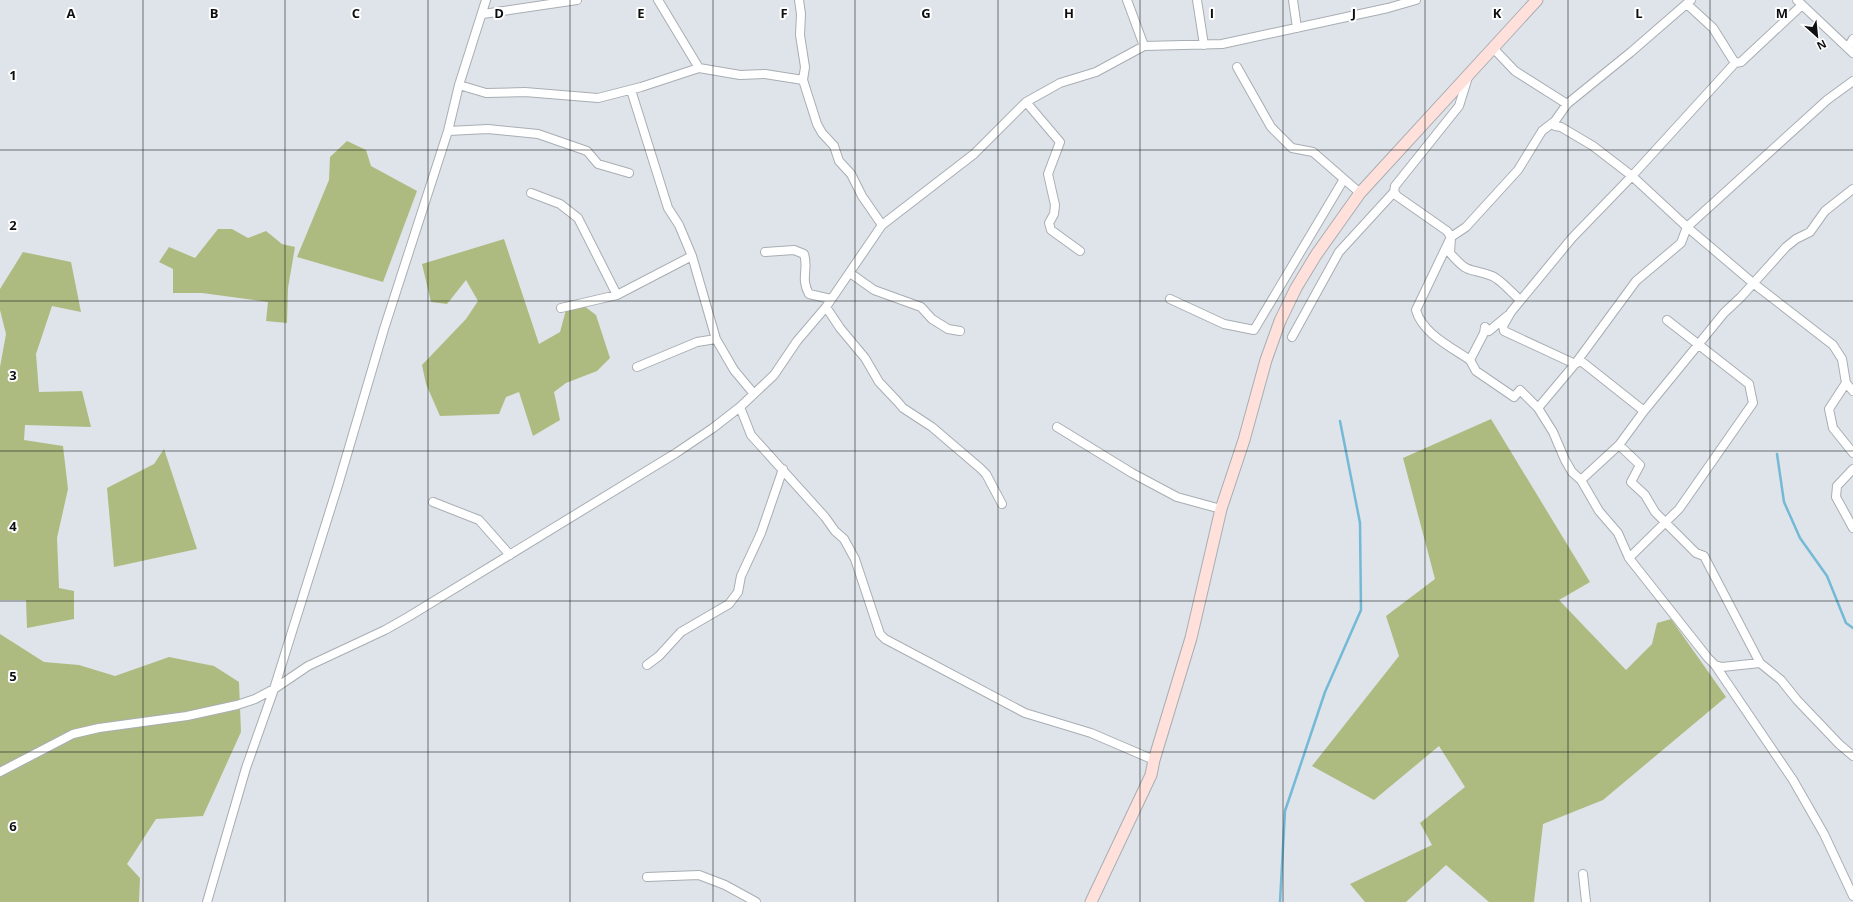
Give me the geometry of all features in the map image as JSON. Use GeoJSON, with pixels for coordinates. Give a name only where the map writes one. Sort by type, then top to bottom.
{"type":"FeatureCollection","features":[{"type":"Feature","properties":{"kind":"main road"},"geometry":{"type":"LineString","coordinates":[[1091,902],[1143,795],[1151,775],[1154,760],[1191,638],[1222,509],[1244,440],[1266,360],[1280,321],[1296,288],[1316,255],[1360,193],[1537,0]]}},
{"type":"Feature","properties":{"kind":"street"},"geometry":{"type":"LineString","coordinates":[[207,902],[246,768],[274,689],[338,486],[384,329],[448,131],[459,85],[486,0]]}},
{"type":"Feature","properties":{"kind":"street"},"geometry":{"type":"LineString","coordinates":[[482,14],[577,0]]}},
{"type":"Feature","properties":{"kind":"street"},"geometry":{"type":"LineString","coordinates":[[658,0],[699,68]]}},
{"type":"Feature","properties":{"kind":"street"},"geometry":{"type":"LineString","coordinates":[[799,0],[801,14],[800,35],[805,67],[803,80],[817,124],[822,133],[834,146],[840,161],[851,174],[862,196],[882,225]]}},
{"type":"Feature","properties":{"kind":"street"},"geometry":{"type":"LineString","coordinates":[[1127,0],[1144,46]]}},
{"type":"Feature","properties":{"kind":"street"},"geometry":{"type":"LineString","coordinates":[[1197,0],[1204,45]]}},
{"type":"Feature","properties":{"kind":"street"},"geometry":{"type":"LineString","coordinates":[[1293,0],[1297,28]]}},
{"type":"Feature","properties":{"kind":"street"},"geometry":{"type":"LineString","coordinates":[[0,772],[74,734],[99,728],[187,716],[238,705],[255,699],[274,689],[308,666],[397,624],[676,453],[713,428],[740,407],[774,375],[797,341],[826,307],[882,225],[974,154],[1026,102],[1060,83],[1096,72],[1144,46],[1222,44],[1388,8],[1416,0]]}},
{"type":"Feature","properties":{"kind":"street"},"geometry":{"type":"LineString","coordinates":[[1736,63],[1713,28],[1690,2],[1567,104],[1555,121],[1542,131],[1518,170],[1466,227],[1452,237],[1416,310],[1419,320],[1431,332],[1470,360],[1476,371],[1514,397],[1520,390],[1538,408],[1553,432],[1572,472],[1581,480],[1599,511],[1618,533],[1629,558],[1668,609],[1715,665],[1793,780],[1824,834],[1853,896]]}},
{"type":"Feature","properties":{"kind":"street"},"geometry":{"type":"LineString","coordinates":[[1575,364],[1504,331],[1504,326],[1511,312],[1572,238],[1632,176],[1736,63],[1741,62],[1800,2],[1850,50],[1853,39]]}},
{"type":"Feature","properties":{"kind":"street"},"geometry":{"type":"LineString","coordinates":[[1493,48],[1515,71],[1567,104]]}},
{"type":"Feature","properties":{"kind":"street"},"geometry":{"type":"LineString","coordinates":[[1237,67],[1271,127],[1292,148],[1313,152],[1360,193]]}},
{"type":"Feature","properties":{"kind":"street"},"geometry":{"type":"LineString","coordinates":[[459,85],[486,93],[525,92],[598,98],[630,90],[699,68],[740,75],[764,74],[803,80]]}},
{"type":"Feature","properties":{"kind":"street"},"geometry":{"type":"LineString","coordinates":[[1292,337],[1338,252],[1394,192],[1395,186],[1459,106],[1468,76]]}},
{"type":"Feature","properties":{"kind":"street"},"geometry":{"type":"LineString","coordinates":[[1538,408],[1575,364],[1636,281],[1681,243],[1686,227],[1827,100],[1853,80]]}},
{"type":"Feature","properties":{"kind":"street"},"geometry":{"type":"LineString","coordinates":[[630,90],[668,208],[679,225],[692,256],[716,339],[734,370],[754,394]]}},
{"type":"Feature","properties":{"kind":"street"},"geometry":{"type":"LineString","coordinates":[[1026,102],[1060,142],[1048,174],[1055,205],[1054,214],[1049,223],[1051,230],[1080,251]]}},
{"type":"Feature","properties":{"kind":"street"},"geometry":{"type":"LineString","coordinates":[[1555,121],[1555,126],[1593,146],[1632,176],[1686,227],[1753,283],[1833,345],[1842,359],[1846,384],[1853,391]]}},
{"type":"Feature","properties":{"kind":"street"},"geometry":{"type":"LineString","coordinates":[[448,131],[488,129],[538,134],[587,151],[598,164],[629,173]]}},
{"type":"Feature","properties":{"kind":"street"},"geometry":{"type":"LineString","coordinates":[[1170,299],[1224,324],[1254,330],[1344,179]]}},
{"type":"Feature","properties":{"kind":"street"},"geometry":{"type":"LineString","coordinates":[[1581,480],[1619,445],[1724,313],[1741,297],[1786,247],[1796,239],[1810,232],[1825,211],[1853,189]]}},
{"type":"Feature","properties":{"kind":"street"},"geometry":{"type":"LineString","coordinates":[[1394,192],[1447,231],[1452,237],[1450,253],[1462,267],[1469,271],[1493,276],[1520,300]]}},
{"type":"Feature","properties":{"kind":"street"},"geometry":{"type":"LineString","coordinates":[[531,193],[560,204],[578,218],[617,294]]}},
{"type":"Feature","properties":{"kind":"street"},"geometry":{"type":"LineString","coordinates":[[765,252],[794,250],[804,254],[807,262],[804,276],[809,294],[831,299]]}},
{"type":"Feature","properties":{"kind":"street"},"geometry":{"type":"LineString","coordinates":[[561,308],[617,294],[692,256]]}},
{"type":"Feature","properties":{"kind":"street"},"geometry":{"type":"LineString","coordinates":[[850,273],[874,290],[921,306],[932,319],[948,329],[960,331]]}},
{"type":"Feature","properties":{"kind":"street"},"geometry":{"type":"LineString","coordinates":[[826,307],[840,328],[865,358],[879,382],[904,408],[921,418],[980,468],[986,474],[1002,504]]}},
{"type":"Feature","properties":{"kind":"street"},"geometry":{"type":"LineString","coordinates":[[1470,360],[1484,333],[1484,327],[1489,331],[1511,312]]}},
{"type":"Feature","properties":{"kind":"street"},"geometry":{"type":"LineString","coordinates":[[1629,558],[1679,509],[1753,403],[1749,384],[1667,320]]}},
{"type":"Feature","properties":{"kind":"street"},"geometry":{"type":"LineString","coordinates":[[637,367],[697,342],[716,339]]}},
{"type":"Feature","properties":{"kind":"street"},"geometry":{"type":"LineString","coordinates":[[1575,364],[1581,361],[1644,412]]}},
{"type":"Feature","properties":{"kind":"street"},"geometry":{"type":"LineString","coordinates":[[1846,384],[1828,410],[1833,428],[1853,453]]}},
{"type":"Feature","properties":{"kind":"street"},"geometry":{"type":"LineString","coordinates":[[740,407],[751,435],[783,469],[825,517],[835,531],[844,539],[854,559],[880,634],[885,639],[1025,713],[1091,733],[1154,760]]}},
{"type":"Feature","properties":{"kind":"street"},"geometry":{"type":"LineString","coordinates":[[1057,427],[1132,473],[1177,497],[1222,509]]}},
{"type":"Feature","properties":{"kind":"street"},"geometry":{"type":"LineString","coordinates":[[1619,445],[1640,465],[1631,482],[1645,495],[1655,512],[1666,521],[1696,553],[1704,556],[1760,663],[1781,680],[1797,700],[1838,744],[1853,756]]}},
{"type":"Feature","properties":{"kind":"street"},"geometry":{"type":"LineString","coordinates":[[647,665],[659,656],[681,632],[729,604],[738,592],[740,576],[761,533],[783,469]]}},
{"type":"Feature","properties":{"kind":"street"},"geometry":{"type":"LineString","coordinates":[[1853,469],[1837,486],[1836,497],[1853,528]]}},
{"type":"Feature","properties":{"kind":"street"},"geometry":{"type":"LineString","coordinates":[[433,502],[479,520],[510,555]]}},
{"type":"Feature","properties":{"kind":"street"},"geometry":{"type":"LineString","coordinates":[[1715,665],[1722,667],[1760,663]]}},
{"type":"Feature","properties":{"kind":"street"},"geometry":{"type":"LineString","coordinates":[[1583,874],[1586,902]]}},
{"type":"Feature","properties":{"kind":"street"},"geometry":{"type":"LineString","coordinates":[[647,877],[699,875],[725,885],[756,902]]}},
{"type":"Feature","properties":{"kind":"green space"},"geometry":{"type":"Polygon","coordinates":[[[347,141],[366,150],[371,166],[417,191],[383,282],[297,257],[329,180],[330,157],[347,141]]]}},
{"type":"Feature","properties":{"kind":"green space"},"geometry":{"type":"Polygon","coordinates":[[[218,229],[232,229],[248,238],[266,231],[282,244],[295,247],[288,288],[287,323],[266,321],[268,302],[202,293],[173,293],[173,269],[159,262],[169,247],[195,258],[218,229]]]}},
{"type":"Feature","properties":{"kind":"green space"},"geometry":{"type":"Polygon","coordinates":[[[504,239],[539,344],[560,332],[566,310],[580,303],[596,315],[610,358],[597,371],[566,383],[554,392],[560,420],[533,436],[519,392],[506,397],[499,414],[440,416],[426,384],[422,365],[466,319],[478,301],[466,280],[447,304],[431,302],[422,264],[504,239]]]}},
{"type":"Feature","properties":{"kind":"green space"},"geometry":{"type":"Polygon","coordinates":[[[23,252],[71,262],[81,312],[52,306],[36,354],[39,392],[82,391],[91,427],[25,425],[24,440],[63,446],[68,489],[57,538],[59,588],[74,591],[74,619],[27,628],[26,600],[0,600],[0,367],[6,334],[0,310],[0,289],[23,252]]]}},
{"type":"Feature","properties":{"kind":"green space"},"geometry":{"type":"Polygon","coordinates":[[[1491,419],[1590,582],[1559,600],[1626,670],[1652,644],[1657,623],[1671,619],[1726,697],[1603,800],[1543,824],[1534,902],[1489,902],[1446,865],[1406,902],[1365,902],[1350,884],[1432,845],[1420,823],[1465,787],[1439,746],[1374,800],[1312,766],[1399,656],[1386,616],[1435,579],[1403,458],[1491,419]]]}},
{"type":"Feature","properties":{"kind":"green space"},"geometry":{"type":"Polygon","coordinates":[[[164,449],[197,549],[114,567],[107,488],[154,464],[164,449]]]}},
{"type":"Feature","properties":{"kind":"green space"},"geometry":{"type":"Polygon","coordinates":[[[0,634],[44,662],[79,665],[115,676],[169,657],[214,666],[239,682],[241,732],[203,816],[156,819],[127,864],[140,878],[139,902],[0,902],[0,634]]]}},
{"type":"Feature","properties":{"kind":"waterway"},"geometry":{"type":"LineString","coordinates":[[1280,902],[1285,811],[1325,692],[1361,610],[1360,523],[1340,421]]}},
{"type":"Feature","properties":{"kind":"waterway"},"geometry":{"type":"LineString","coordinates":[[1777,454],[1784,502],[1800,538],[1827,576],[1846,623],[1853,628]]}}]}
